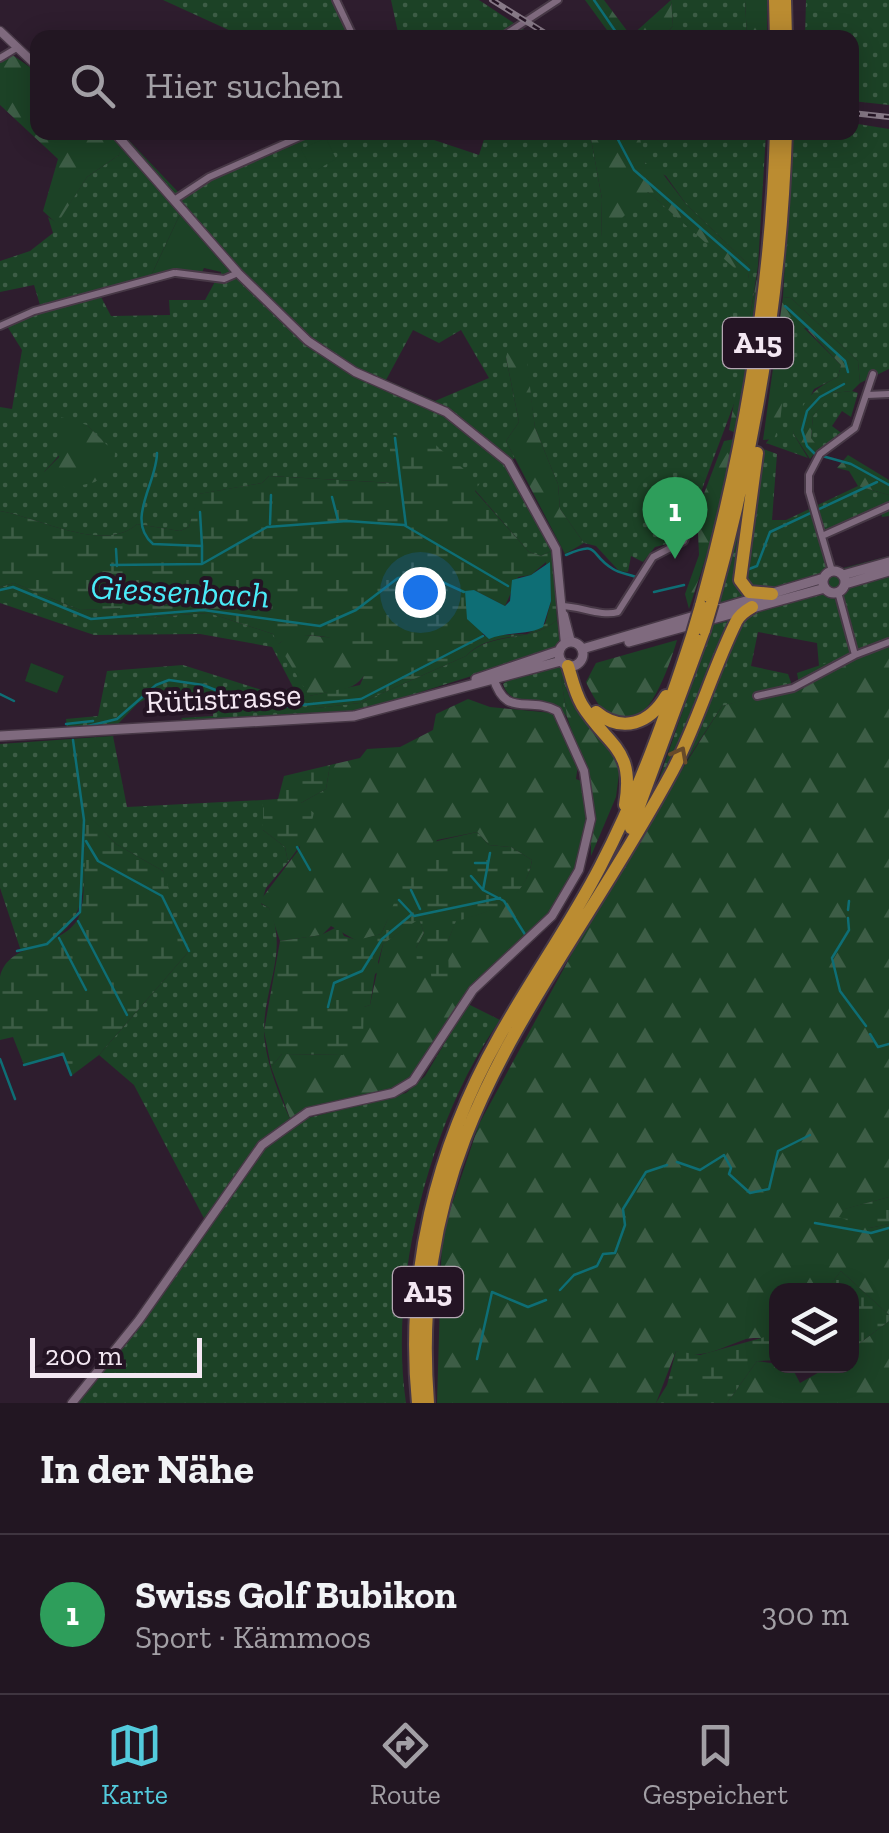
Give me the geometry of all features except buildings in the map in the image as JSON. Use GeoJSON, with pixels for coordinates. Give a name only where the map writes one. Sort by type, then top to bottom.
{"type":"FeatureCollection","features":[{"type":"Feature","properties":{"kind":"highway"},"geometry":{"type":"LineString","coordinates":[[775,0],[776,30]]}},
{"type":"Feature","properties":{"kind":"highway"},"geometry":{"type":"LineString","coordinates":[[785,0],[786,30]]}},
{"type":"Feature","properties":{"kind":"highway","name":"A15"},"geometry":{"type":"LineString","coordinates":[[706,604],[738,460],[756,354],[775,140]]}},
{"type":"Feature","properties":{"kind":"highway","name":"A15"},"geometry":{"type":"LineString","coordinates":[[428,1403],[428,1284],[452,1168],[494,1066],[575,931],[641,806],[698,632],[747,462],[767,348],[785,140]]}},
{"type":"Feature","properties":{"kind":"highway"},"geometry":{"type":"LineString","coordinates":[[767,348],[739,576],[749,592],[772,594]]}},
{"type":"Feature","properties":{"kind":"highway"},"geometry":{"type":"LineString","coordinates":[[575,931],[671,773],[707,700],[736,622],[748,606]]}},
{"type":"Feature","properties":{"kind":"highway","name":"A15"},"geometry":{"type":"LineString","coordinates":[[418,1403],[418,1285],[446,1153],[492,1050],[621,826],[698,632]]}},
{"type":"Feature","properties":{"kind":"highway"},"geometry":{"type":"LineString","coordinates":[[571,654],[585,696],[597,713],[624,724],[642,721],[656,712],[686,656]]}},
{"type":"Feature","properties":{"kind":"highway"},"geometry":{"type":"LineString","coordinates":[[571,654],[583,706],[615,741],[626,762],[628,783],[621,826]]}},
{"type":"Feature","properties":{"kind":"main road"},"geometry":{"type":"LineString","coordinates":[[748,606],[827,579],[842,584],[889,562]]}},
{"type":"Feature","properties":{"kind":"main road"},"geometry":{"type":"LineString","coordinates":[[748,606],[772,594],[827,579],[842,584],[889,570]]}},
{"type":"Feature","properties":{"kind":"main road","name":"Rütistrasse"},"geometry":{"type":"LineString","coordinates":[[0,736],[354,716],[748,606]]}},
{"type":"Feature","properties":{"kind":"street"},"geometry":{"type":"LineString","coordinates":[[336,0],[350,30]]}},
{"type":"Feature","properties":{"kind":"street"},"geometry":{"type":"LineString","coordinates":[[512,30],[558,0]]}},
{"type":"Feature","properties":{"kind":"street"},"geometry":{"type":"LineString","coordinates":[[0,31],[30,61]]}},
{"type":"Feature","properties":{"kind":"street"},"geometry":{"type":"LineString","coordinates":[[0,58],[15,49]]}},
{"type":"Feature","properties":{"kind":"street"},"geometry":{"type":"LineString","coordinates":[[121,140],[252,289],[330,357],[434,405],[498,451],[524,484],[554,543],[560,562],[561,606],[571,654]]}},
{"type":"Feature","properties":{"kind":"street"},"geometry":{"type":"LineString","coordinates":[[174,200],[199,182],[293,140]]}},
{"type":"Feature","properties":{"kind":"street"},"geometry":{"type":"LineString","coordinates":[[0,326],[34,311],[175,273],[222,280],[238,274]]}},
{"type":"Feature","properties":{"kind":"street"},"geometry":{"type":"LineString","coordinates":[[827,579],[822,536],[808,484],[816,459],[852,433],[873,374]]}},
{"type":"Feature","properties":{"kind":"street"},"geometry":{"type":"LineString","coordinates":[[867,396],[889,394]]}},
{"type":"Feature","properties":{"kind":"street"},"geometry":{"type":"LineString","coordinates":[[822,536],[889,506]]}},
{"type":"Feature","properties":{"kind":"street"},"geometry":{"type":"LineString","coordinates":[[561,606],[584,606],[607,615],[620,611],[653,557],[684,542],[694,515]]}},
{"type":"Feature","properties":{"kind":"street"},"geometry":{"type":"LineString","coordinates":[[842,584],[855,655]]}},
{"type":"Feature","properties":{"kind":"street"},"geometry":{"type":"LineString","coordinates":[[757,696],[793,688],[889,642]]}},
{"type":"Feature","properties":{"kind":"street"},"geometry":{"type":"LineString","coordinates":[[72,1403],[140,1320],[262,1145],[308,1112],[392,1093],[413,1081],[460,1006],[538,932],[570,890],[590,828],[582,765],[557,711],[508,703],[500,696],[493,676]]}},
{"type":"Feature","properties":{"kind":"green space"},"geometry":{"type":"Polygon","coordinates":[[[163,0],[333,0],[347,30],[229,30],[163,0]]]}},
{"type":"Feature","properties":{"kind":"green space"},"geometry":{"type":"Polygon","coordinates":[[[391,0],[479,0],[524,30],[397,30],[391,0]]]}},
{"type":"Feature","properties":{"kind":"green space"},"geometry":{"type":"Polygon","coordinates":[[[585,0],[604,0],[626,30],[607,30],[585,0]]]}},
{"type":"Feature","properties":{"kind":"green space"},"geometry":{"type":"Polygon","coordinates":[[[671,0],[745,0],[747,30],[670,30],[673,26],[671,0]]]}},
{"type":"Feature","properties":{"kind":"green space"},"geometry":{"type":"Polygon","coordinates":[[[671,0],[673,26],[669,30],[638,30],[671,0]]]}},
{"type":"Feature","properties":{"kind":"green space"},"geometry":{"type":"Polygon","coordinates":[[[745,0],[767,0],[767,30],[747,30],[745,0]]]}},
{"type":"Feature","properties":{"kind":"green space"},"geometry":{"type":"Polygon","coordinates":[[[806,0],[889,0],[889,105],[859,102],[859,30],[805,30],[806,0]]]}},
{"type":"Feature","properties":{"kind":"green space"},"geometry":{"type":"Polygon","coordinates":[[[11,54],[30,67],[30,133],[0,105],[0,62],[11,54]]]}},
{"type":"Feature","properties":{"kind":"green space"},"geometry":{"type":"Polygon","coordinates":[[[859,124],[889,129],[889,369],[860,383],[858,361],[791,298],[783,297],[792,140],[859,140],[859,124]]]}},
{"type":"Feature","properties":{"kind":"green space"},"geometry":{"type":"Polygon","coordinates":[[[38,140],[114,140],[122,147],[119,155],[87,177],[57,224],[43,211],[58,159],[38,140]]]}},
{"type":"Feature","properties":{"kind":"green space"},"geometry":{"type":"Polygon","coordinates":[[[115,140],[129,140],[180,194],[296,140],[434,140],[479,155],[484,140],[591,140],[602,199],[601,237],[647,191],[748,279],[750,266],[686,204],[666,176],[645,165],[639,140],[766,140],[758,266],[738,393],[683,540],[655,547],[643,562],[631,556],[628,572],[619,571],[596,546],[584,543],[560,509],[558,484],[535,428],[525,354],[506,357],[519,422],[506,441],[515,458],[508,462],[446,412],[341,364],[253,289],[259,301],[315,350],[355,375],[453,420],[502,460],[553,550],[541,556],[529,552],[475,490],[390,434],[393,483],[269,476],[262,483],[199,494],[189,527],[180,531],[137,524],[123,532],[89,535],[0,511],[0,407],[12,409],[22,350],[5,323],[0,323],[40,305],[34,285],[0,292],[0,261],[30,251],[53,233],[48,217],[57,223],[87,177],[119,155],[121,146],[115,140]],[[182,210],[150,278],[99,293],[111,316],[170,315],[169,300],[205,300],[217,278],[228,279],[182,210]],[[413,330],[386,380],[435,401],[489,378],[461,330],[439,343],[413,330]],[[87,425],[44,472],[111,450],[87,425]]]}},
{"type":"Feature","properties":{"kind":"green space"},"geometry":{"type":"Polygon","coordinates":[[[327,140],[336,159],[313,172],[301,149],[327,140]]]}},
{"type":"Feature","properties":{"kind":"green space"},"geometry":{"type":"Polygon","coordinates":[[[591,140],[640,140],[645,164],[653,161],[686,204],[750,266],[748,280],[648,192],[601,239],[602,199],[591,140]]]}},
{"type":"Feature","properties":{"kind":"green space"},"geometry":{"type":"Polygon","coordinates":[[[182,210],[238,273],[220,279],[221,272],[204,268],[201,275],[150,278],[182,210]]]}},
{"type":"Feature","properties":{"kind":"green space"},"geometry":{"type":"Polygon","coordinates":[[[766,229],[736,433],[729,430],[766,229]]]}},
{"type":"Feature","properties":{"kind":"green space"},"geometry":{"type":"Polygon","coordinates":[[[783,297],[791,298],[858,361],[860,383],[852,391],[833,393],[813,416],[811,438],[819,448],[810,459],[793,433],[796,423],[808,399],[838,377],[841,365],[806,328],[790,329],[780,423],[774,439],[763,440],[783,297]]]}},
{"type":"Feature","properties":{"kind":"green space"},"geometry":{"type":"Polygon","coordinates":[[[791,315],[841,365],[838,377],[814,389],[793,433],[808,458],[766,443],[771,437],[791,315]]]}},
{"type":"Feature","properties":{"kind":"green space"},"geometry":{"type":"Polygon","coordinates":[[[510,344],[526,354],[535,428],[558,484],[560,509],[584,543],[565,554],[506,441],[519,422],[506,357],[510,344]]]}},
{"type":"Feature","properties":{"kind":"green space"},"geometry":{"type":"Polygon","coordinates":[[[832,393],[858,393],[851,417],[842,411],[832,426],[844,435],[819,449],[811,438],[813,416],[832,393]]]}},
{"type":"Feature","properties":{"kind":"green space"},"geometry":{"type":"Polygon","coordinates":[[[61,417],[87,425],[115,453],[114,466],[95,482],[66,489],[44,472],[59,457],[61,417]]]}},
{"type":"Feature","properties":{"kind":"green space"},"geometry":{"type":"Polygon","coordinates":[[[389,434],[431,441],[480,483],[475,491],[529,552],[541,556],[553,550],[557,620],[527,634],[545,624],[551,601],[546,562],[531,575],[518,577],[505,606],[474,590],[483,636],[526,634],[487,642],[466,656],[360,703],[317,708],[309,696],[360,685],[372,657],[326,637],[301,636],[278,644],[273,634],[209,613],[121,619],[120,608],[80,610],[14,583],[0,587],[0,511],[89,535],[123,532],[137,524],[180,531],[189,527],[198,494],[262,483],[269,476],[392,483],[389,434]]]}},
{"type":"Feature","properties":{"kind":"green space"},"geometry":{"type":"Polygon","coordinates":[[[735,439],[714,532],[689,609],[685,594],[699,555],[697,512],[724,441],[735,439]]]}},
{"type":"Feature","properties":{"kind":"green space"},"geometry":{"type":"Polygon","coordinates":[[[761,448],[777,454],[772,520],[786,520],[858,486],[889,495],[889,516],[882,517],[880,510],[822,536],[832,571],[889,556],[889,642],[819,666],[817,643],[758,632],[751,666],[788,674],[793,688],[722,706],[659,803],[657,785],[712,627],[746,494],[755,495],[761,448]]]}},
{"type":"Feature","properties":{"kind":"green space"},"geometry":{"type":"Polygon","coordinates":[[[848,455],[889,480],[889,495],[858,486],[849,471],[837,468],[848,455]]]}},
{"type":"Feature","properties":{"kind":"green space"},"geometry":{"type":"Polygon","coordinates":[[[14,583],[80,610],[121,608],[122,619],[209,613],[273,634],[317,708],[360,703],[487,643],[535,632],[557,620],[561,641],[558,649],[354,713],[184,721],[181,718],[213,716],[212,699],[169,688],[138,703],[117,725],[67,727],[66,719],[98,716],[107,671],[183,665],[265,691],[294,689],[272,647],[200,634],[94,635],[0,603],[0,587],[14,583]]]}},
{"type":"Feature","properties":{"kind":"green space"},"geometry":{"type":"Polygon","coordinates":[[[293,634],[347,639],[373,657],[363,678],[356,683],[309,696],[278,644],[293,634]]]}},
{"type":"Feature","properties":{"kind":"green space"},"geometry":{"type":"Polygon","coordinates":[[[677,640],[663,680],[642,713],[630,721],[616,720],[601,708],[586,682],[596,663],[677,640]]]}},
{"type":"Feature","properties":{"kind":"green space"},"geometry":{"type":"Polygon","coordinates":[[[889,642],[889,1197],[845,1209],[869,1228],[889,1224],[889,1315],[859,1288],[859,1283],[841,1271],[832,1283],[769,1283],[769,1337],[746,1339],[703,1354],[676,1351],[656,1403],[437,1403],[442,1234],[479,1124],[610,884],[722,706],[799,684],[797,673],[889,642]]]}},
{"type":"Feature","properties":{"kind":"green space"},"geometry":{"type":"Polygon","coordinates":[[[31,663],[64,676],[57,693],[25,681],[31,663]]]}},
{"type":"Feature","properties":{"kind":"green space"},"geometry":{"type":"Polygon","coordinates":[[[560,665],[579,706],[575,709],[561,677],[567,717],[551,706],[514,698],[503,684],[511,677],[560,665]]]}},
{"type":"Feature","properties":{"kind":"green space"},"geometry":{"type":"Polygon","coordinates":[[[561,677],[575,709],[614,751],[620,766],[616,797],[591,856],[591,787],[567,717],[561,677]]]}},
{"type":"Feature","properties":{"kind":"green space"},"geometry":{"type":"Polygon","coordinates":[[[468,699],[490,707],[553,713],[578,764],[576,779],[584,782],[587,819],[575,874],[547,914],[473,991],[406,1086],[337,1102],[291,1121],[271,1067],[282,1054],[342,1055],[364,1007],[370,1005],[383,944],[419,918],[424,933],[416,948],[447,975],[448,941],[456,920],[504,902],[523,885],[529,873],[532,860],[511,847],[489,845],[477,832],[437,840],[423,867],[407,879],[381,934],[357,941],[331,926],[322,935],[280,941],[269,908],[259,902],[300,848],[301,803],[326,789],[330,765],[360,758],[367,749],[400,747],[433,730],[436,714],[468,699]]]}},
{"type":"Feature","properties":{"kind":"green space"},"geometry":{"type":"Polygon","coordinates":[[[113,736],[127,807],[263,800],[263,830],[285,847],[288,862],[266,888],[261,904],[269,908],[277,939],[265,1015],[265,1042],[273,1077],[291,1121],[275,1133],[208,1226],[134,1085],[99,1055],[190,950],[169,912],[163,871],[116,844],[83,810],[82,898],[63,931],[46,943],[21,951],[0,888],[0,744],[113,736]]]}},
{"type":"Feature","properties":{"kind":"green space"},"geometry":{"type":"Polygon","coordinates":[[[330,765],[326,789],[301,803],[314,813],[308,835],[288,862],[285,847],[263,830],[263,800],[278,799],[284,776],[330,765]]]}},
{"type":"Feature","properties":{"kind":"green space"},"geometry":{"type":"Polygon","coordinates":[[[83,809],[116,844],[163,871],[172,898],[169,913],[190,950],[99,1055],[71,1076],[63,1055],[24,1065],[13,1037],[0,1040],[0,977],[13,957],[59,936],[78,919],[84,882],[83,809]]]}},
{"type":"Feature","properties":{"kind":"green space"},"geometry":{"type":"Polygon","coordinates":[[[477,832],[489,845],[511,847],[532,860],[515,895],[494,909],[456,921],[448,941],[449,991],[433,995],[430,963],[417,964],[416,948],[424,933],[419,919],[383,944],[378,962],[381,970],[375,974],[370,1005],[364,1007],[363,1035],[343,1055],[282,1054],[271,1067],[264,1031],[280,941],[321,935],[339,926],[344,936],[357,940],[381,934],[401,887],[424,860],[433,842],[477,832]]]}},
{"type":"Feature","properties":{"kind":"green space"},"geometry":{"type":"Polygon","coordinates":[[[468,1004],[500,1020],[453,1105],[420,1203],[403,1306],[406,1403],[76,1403],[265,1149],[300,1120],[406,1093],[425,1076],[468,1004]]]}},
{"type":"Feature","properties":{"kind":"green space"},"geometry":{"type":"Polygon","coordinates":[[[889,1197],[889,1224],[869,1228],[839,1217],[844,1209],[889,1197]]]}},
{"type":"Feature","properties":{"kind":"green space"},"geometry":{"type":"Polygon","coordinates":[[[841,1271],[854,1283],[832,1283],[841,1271]]]}},
{"type":"Feature","properties":{"kind":"green space"},"geometry":{"type":"Polygon","coordinates":[[[859,1288],[889,1315],[889,1321],[859,1344],[859,1288]]]}},
{"type":"Feature","properties":{"kind":"green space"},"geometry":{"type":"Polygon","coordinates":[[[889,1321],[889,1403],[727,1403],[757,1361],[769,1363],[769,1373],[795,1373],[800,1383],[818,1373],[859,1373],[859,1344],[889,1321]]]}},
{"type":"Feature","properties":{"kind":"green space"},"geometry":{"type":"Polygon","coordinates":[[[769,1336],[769,1360],[757,1361],[727,1403],[656,1403],[667,1385],[676,1351],[700,1355],[769,1336]]]}},
{"type":"Feature","properties":{"kind":"water"},"geometry":{"type":"Polygon","coordinates":[[[550,562],[551,601],[543,627],[489,639],[467,619],[465,591],[474,590],[505,606],[510,601],[512,580],[531,575],[550,562]]]}},
{"type":"Feature","properties":{"kind":"waterway"},"geometry":{"type":"LineString","coordinates":[[594,0],[615,30]]}},
{"type":"Feature","properties":{"kind":"waterway"},"geometry":{"type":"LineString","coordinates":[[618,140],[634,170],[749,270]]}},
{"type":"Feature","properties":{"kind":"waterway"},"geometry":{"type":"LineString","coordinates":[[785,306],[845,361],[848,372]]}},
{"type":"Feature","properties":{"kind":"waterway"},"geometry":{"type":"LineString","coordinates":[[844,384],[820,397],[807,411],[802,430],[807,446],[815,454],[851,464],[889,485]]}},
{"type":"Feature","properties":{"kind":"waterway"},"geometry":{"type":"LineString","coordinates":[[395,438],[406,526]]}},
{"type":"Feature","properties":{"kind":"waterway"},"geometry":{"type":"LineString","coordinates":[[157,453],[142,513],[145,534],[153,544],[202,546],[202,563]]}},
{"type":"Feature","properties":{"kind":"waterway","name":"Giessenbach"},"geometry":{"type":"LineString","coordinates":[[749,569],[757,566],[770,532],[877,482]]}},
{"type":"Feature","properties":{"kind":"waterway"},"geometry":{"type":"LineString","coordinates":[[270,524],[271,495]]}},
{"type":"Feature","properties":{"kind":"waterway"},"geometry":{"type":"LineString","coordinates":[[332,497],[338,520]]}},
{"type":"Feature","properties":{"kind":"waterway"},"geometry":{"type":"LineString","coordinates":[[200,512],[202,546]]}},
{"type":"Feature","properties":{"kind":"waterway"},"geometry":{"type":"LineString","coordinates":[[111,565],[202,564],[267,527],[347,521],[404,525],[508,586]]}},
{"type":"Feature","properties":{"kind":"waterway"},"geometry":{"type":"LineString","coordinates":[[116,549],[117,566]]}},
{"type":"Feature","properties":{"kind":"waterway","name":"Giessenbach"},"geometry":{"type":"LineString","coordinates":[[566,555],[590,549],[613,569],[636,577]]}},
{"type":"Feature","properties":{"kind":"waterway","name":"Giessenbach"},"geometry":{"type":"LineString","coordinates":[[0,590],[13,587],[91,619],[203,610],[320,626],[356,610],[398,578],[427,575],[464,592]]}},
{"type":"Feature","properties":{"kind":"waterway","name":"Giessenbach"},"geometry":{"type":"LineString","coordinates":[[654,592],[684,585]]}},
{"type":"Feature","properties":{"kind":"waterway"},"geometry":{"type":"LineString","coordinates":[[88,726],[117,719],[156,685],[169,680],[203,685],[253,705],[281,707],[361,699],[483,636]]}},
{"type":"Feature","properties":{"kind":"waterway"},"geometry":{"type":"LineString","coordinates":[[0,694],[14,701]]}},
{"type":"Feature","properties":{"kind":"waterway"},"geometry":{"type":"LineString","coordinates":[[66,724],[93,721]]}},
{"type":"Feature","properties":{"kind":"waterway"},"geometry":{"type":"LineString","coordinates":[[17,951],[47,944],[80,912],[84,820],[73,740]]}},
{"type":"Feature","properties":{"kind":"waterway"},"geometry":{"type":"LineString","coordinates":[[86,841],[98,861],[162,896],[189,951]]}},
{"type":"Feature","properties":{"kind":"waterway"},"geometry":{"type":"LineString","coordinates":[[297,847],[310,870]]}},
{"type":"Feature","properties":{"kind":"waterway"},"geometry":{"type":"LineString","coordinates":[[483,890],[490,853]]}},
{"type":"Feature","properties":{"kind":"waterway"},"geometry":{"type":"LineString","coordinates":[[475,863],[487,863]]}},
{"type":"Feature","properties":{"kind":"waterway"},"geometry":{"type":"LineString","coordinates":[[471,876],[483,890],[504,901],[526,936]]}},
{"type":"Feature","properties":{"kind":"waterway"},"geometry":{"type":"LineString","coordinates":[[411,890],[420,909]]}},
{"type":"Feature","properties":{"kind":"waterway"},"geometry":{"type":"LineString","coordinates":[[399,900],[414,916],[500,898]]}},
{"type":"Feature","properties":{"kind":"waterway"},"geometry":{"type":"LineString","coordinates":[[848,910],[849,901]]}},
{"type":"Feature","properties":{"kind":"waterway"},"geometry":{"type":"LineString","coordinates":[[328,1007],[334,983],[362,971],[382,939],[411,915]]}},
{"type":"Feature","properties":{"kind":"waterway"},"geometry":{"type":"LineString","coordinates":[[848,918],[849,930],[832,958],[840,991],[866,1026]]}},
{"type":"Feature","properties":{"kind":"waterway"},"geometry":{"type":"LineString","coordinates":[[78,921],[127,1015]]}},
{"type":"Feature","properties":{"kind":"waterway"},"geometry":{"type":"LineString","coordinates":[[59,938],[86,990]]}},
{"type":"Feature","properties":{"kind":"waterway"},"geometry":{"type":"LineString","coordinates":[[870,1034],[878,1047],[889,1044]]}},
{"type":"Feature","properties":{"kind":"waterway"},"geometry":{"type":"LineString","coordinates":[[24,1065],[63,1054],[71,1075]]}},
{"type":"Feature","properties":{"kind":"waterway"},"geometry":{"type":"LineString","coordinates":[[0,1059],[15,1099]]}},
{"type":"Feature","properties":{"kind":"waterway"},"geometry":{"type":"LineString","coordinates":[[677,1162],[700,1170],[724,1155],[731,1168],[729,1174],[750,1193],[769,1189],[778,1151],[810,1135]]}},
{"type":"Feature","properties":{"kind":"waterway"},"geometry":{"type":"LineString","coordinates":[[560,1290],[574,1275],[597,1266],[603,1254],[615,1253],[625,1225],[623,1209],[646,1172],[667,1165]]}},
{"type":"Feature","properties":{"kind":"waterway"},"geometry":{"type":"LineString","coordinates":[[815,1223],[871,1233],[889,1228]]}},
{"type":"Feature","properties":{"kind":"waterway"},"geometry":{"type":"LineString","coordinates":[[477,1359],[492,1292],[528,1307],[546,1300]]}},
{"type":"Feature","properties":{"kind":"railway"},"geometry":{"type":"LineString","coordinates":[[492,0],[540,30]]}},
{"type":"Feature","properties":{"kind":"railway"},"geometry":{"type":"LineString","coordinates":[[859,114],[889,117]]}},
{"type":"Feature","properties":{"kind":"place","name":"Swiss Golf Bubikon"},"geometry":{"type":"Point","coordinates":[675,559]}}]}
